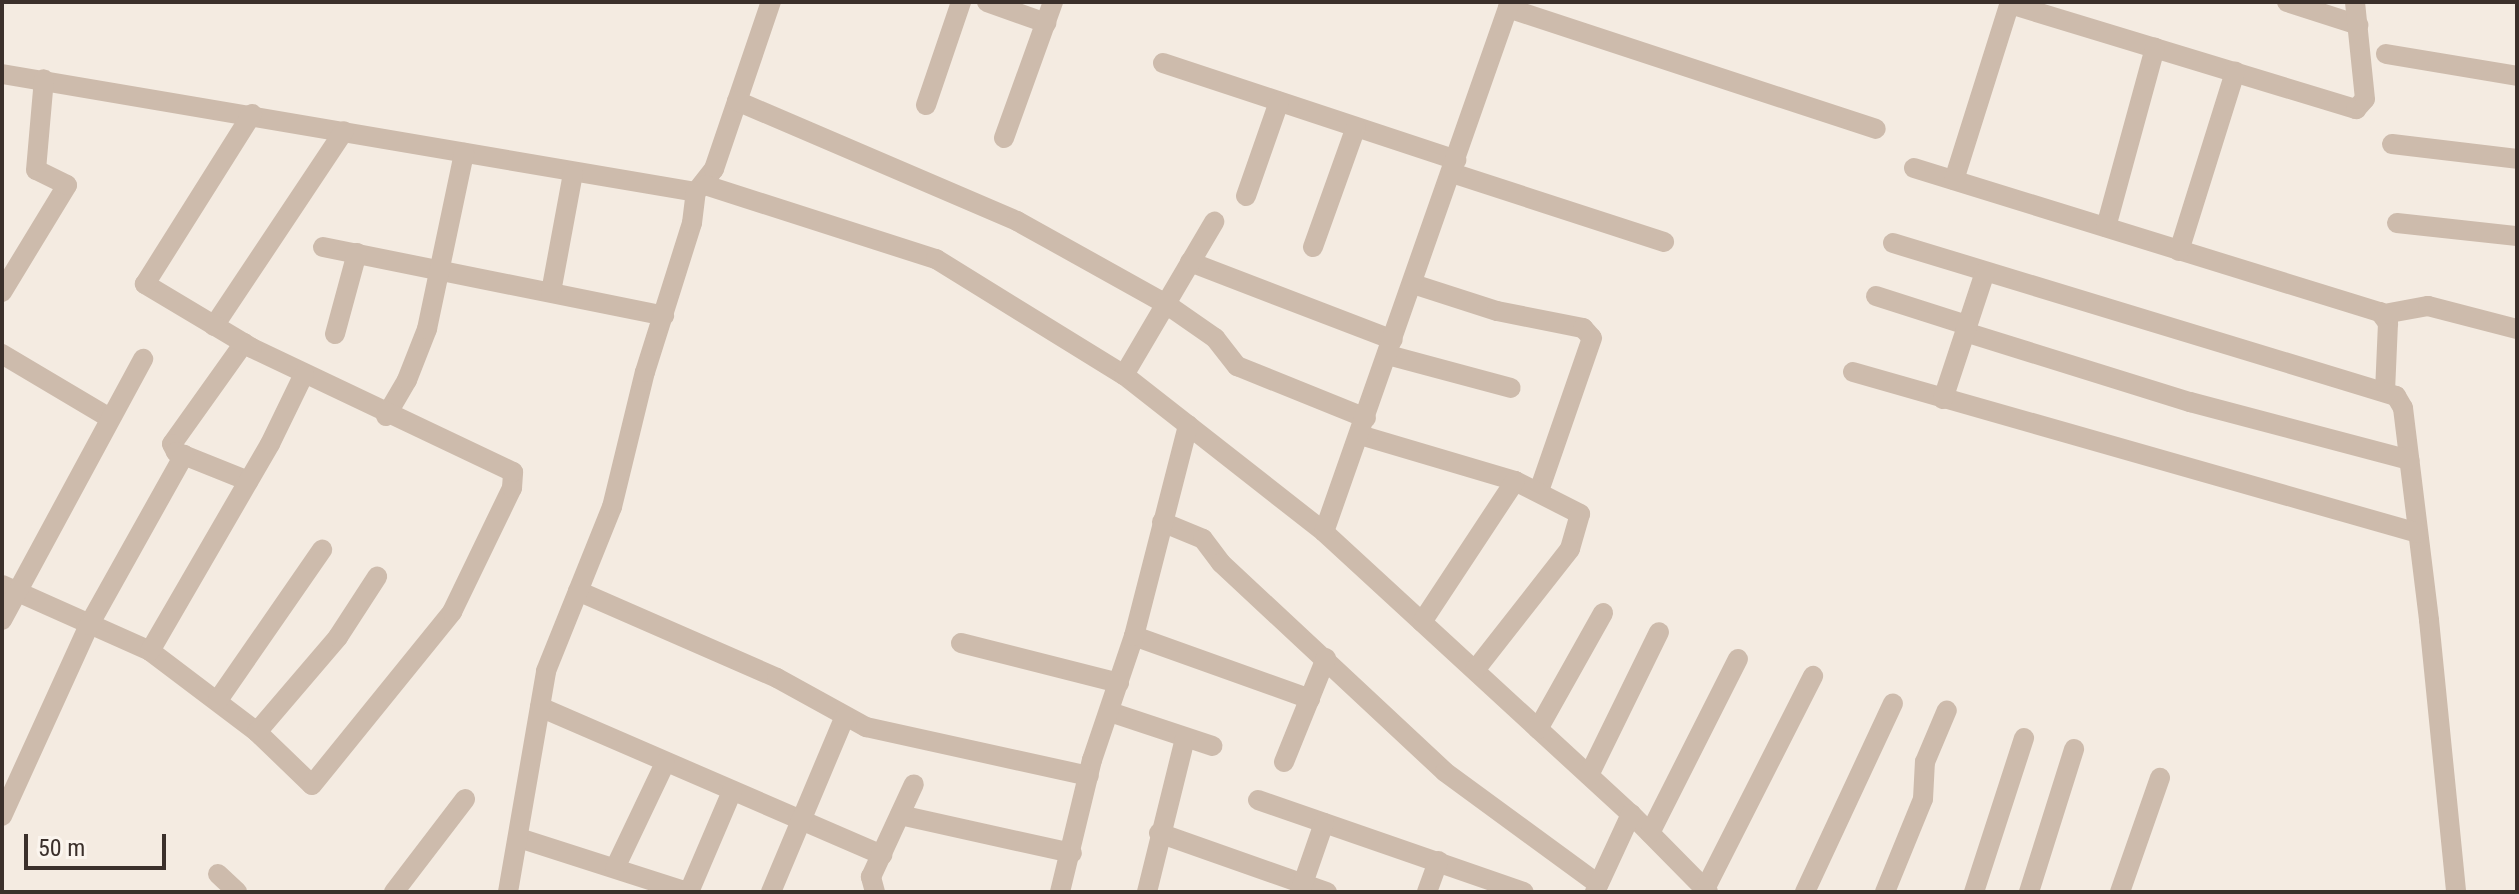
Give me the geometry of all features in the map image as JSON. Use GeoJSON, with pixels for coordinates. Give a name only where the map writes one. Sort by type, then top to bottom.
{"type":"FeatureCollection","features":[{"type":"Feature","properties":{"kind":"street"},"geometry":{"type":"LineString","coordinates":[[508,892],[546,671],[612,507],[700,188],[737,101],[771,2]]}},
{"type":"Feature","properties":{"kind":"street"},"geometry":{"type":"LineString","coordinates":[[926,105],[961,2]]}},
{"type":"Feature","properties":{"kind":"street"},"geometry":{"type":"LineString","coordinates":[[987,2],[1046,23]]}},
{"type":"Feature","properties":{"kind":"street"},"geometry":{"type":"LineString","coordinates":[[1004,138],[1053,2]]}},
{"type":"Feature","properties":{"kind":"street"},"geometry":{"type":"LineString","coordinates":[[2287,2],[2358,25]]}},
{"type":"Feature","properties":{"kind":"street"},"geometry":{"type":"LineString","coordinates":[[1954,180],[2010,3],[2356,109],[2365,99],[2355,2]]}},
{"type":"Feature","properties":{"kind":"street"},"geometry":{"type":"LineString","coordinates":[[1324,532],[1509,5],[1876,129]]}},
{"type":"Feature","properties":{"kind":"street"},"geometry":{"type":"LineString","coordinates":[[2106,227],[2155,48]]}},
{"type":"Feature","properties":{"kind":"street"},"geometry":{"type":"LineString","coordinates":[[2386,54],[2517,76]]}},
{"type":"Feature","properties":{"kind":"street"},"geometry":{"type":"LineString","coordinates":[[1163,63],[1356,127],[1454,167],[1664,242]]}},
{"type":"Feature","properties":{"kind":"street"},"geometry":{"type":"LineString","coordinates":[[2179,251],[2235,72]]}},
{"type":"Feature","properties":{"kind":"street"},"geometry":{"type":"LineString","coordinates":[[2,74],[252,114],[573,173],[700,188],[936,259],[1124,375],[1324,532],[1631,814],[1706,891],[1813,676]]}},
{"type":"Feature","properties":{"kind":"street"},"geometry":{"type":"LineString","coordinates":[[2,292],[11,257],[67,185],[36,170],[44,79]]}},
{"type":"Feature","properties":{"kind":"street"},"geometry":{"type":"LineString","coordinates":[[737,101],[978,202],[1166,304],[1215,338],[1237,366],[1363,426],[1515,481],[1580,514],[1578,535],[1475,670]]}},
{"type":"Feature","properties":{"kind":"street"},"geometry":{"type":"LineString","coordinates":[[1246,196],[1279,102]]}},
{"type":"Feature","properties":{"kind":"street"},"geometry":{"type":"LineString","coordinates":[[9,588],[150,651],[257,732],[303,781],[316,782],[452,612],[515,481],[508,469],[386,416],[244,343],[148,287],[145,279],[252,114]]}},
{"type":"Feature","properties":{"kind":"street"},"geometry":{"type":"LineString","coordinates":[[1313,247],[1356,127]]}},
{"type":"Feature","properties":{"kind":"street"},"geometry":{"type":"LineString","coordinates":[[214,326],[344,131]]}},
{"type":"Feature","properties":{"kind":"street"},"geometry":{"type":"LineString","coordinates":[[2392,144],[2517,159]]}},
{"type":"Feature","properties":{"kind":"street"},"geometry":{"type":"LineString","coordinates":[[386,416],[417,359],[440,269],[464,153]]}},
{"type":"Feature","properties":{"kind":"street"},"geometry":{"type":"LineString","coordinates":[[1914,168],[2384,314],[2428,306],[2516,324]]}},
{"type":"Feature","properties":{"kind":"street"},"geometry":{"type":"LineString","coordinates":[[551,292],[573,173]]}},
{"type":"Feature","properties":{"kind":"street"},"geometry":{"type":"LineString","coordinates":[[1124,375],[1214,222]]}},
{"type":"Feature","properties":{"kind":"street"},"geometry":{"type":"LineString","coordinates":[[2397,223],[2517,236]]}},
{"type":"Feature","properties":{"kind":"street"},"geometry":{"type":"LineString","coordinates":[[1893,243],[2385,392],[2400,401],[2418,533],[2456,892]]}},
{"type":"Feature","properties":{"kind":"street"},"geometry":{"type":"LineString","coordinates":[[323,247],[664,316]]}},
{"type":"Feature","properties":{"kind":"street"},"geometry":{"type":"LineString","coordinates":[[335,334],[357,253]]}},
{"type":"Feature","properties":{"kind":"street"},"geometry":{"type":"LineString","coordinates":[[1190,262],[1390,347],[1511,388]]}},
{"type":"Feature","properties":{"kind":"street"},"geometry":{"type":"LineString","coordinates":[[1943,399],[1985,272]]}},
{"type":"Feature","properties":{"kind":"street"},"geometry":{"type":"LineString","coordinates":[[1413,284],[1497,311],[1583,328],[1592,338],[1539,491]]}},
{"type":"Feature","properties":{"kind":"street"},"geometry":{"type":"LineString","coordinates":[[1876,296],[2190,402],[2409,460]]}},
{"type":"Feature","properties":{"kind":"street"},"geometry":{"type":"LineString","coordinates":[[2384,314],[2385,392]]}},
{"type":"Feature","properties":{"kind":"street"},"geometry":{"type":"LineString","coordinates":[[244,343],[175,439],[173,449],[248,481]]}},
{"type":"Feature","properties":{"kind":"street"},"geometry":{"type":"LineString","coordinates":[[2,354],[108,417]]}},
{"type":"Feature","properties":{"kind":"street"},"geometry":{"type":"LineString","coordinates":[[2,620],[9,588],[143,359]]}},
{"type":"Feature","properties":{"kind":"street"},"geometry":{"type":"LineString","coordinates":[[1853,372],[2418,533]]}},
{"type":"Feature","properties":{"kind":"street"},"geometry":{"type":"LineString","coordinates":[[150,651],[248,481],[304,374]]}},
{"type":"Feature","properties":{"kind":"street"},"geometry":{"type":"LineString","coordinates":[[1060,892],[1089,776],[1134,636],[1188,425]]}},
{"type":"Feature","properties":{"kind":"street"},"geometry":{"type":"LineString","coordinates":[[2,816],[89,625],[184,455]]}},
{"type":"Feature","properties":{"kind":"street"},"geometry":{"type":"LineString","coordinates":[[1422,622],[1515,481]]}},
{"type":"Feature","properties":{"kind":"street"},"geometry":{"type":"LineString","coordinates":[[1162,522],[1203,539],[1231,574],[1326,658],[1445,772],[1596,888],[1631,814]]}},
{"type":"Feature","properties":{"kind":"street"},"geometry":{"type":"LineString","coordinates":[[218,700],[322,550]]}},
{"type":"Feature","properties":{"kind":"street"},"geometry":{"type":"LineString","coordinates":[[257,732],[338,637],[377,577]]}},
{"type":"Feature","properties":{"kind":"street"},"geometry":{"type":"LineString","coordinates":[[578,591],[777,678],[844,718],[894,735],[1089,776]]}},
{"type":"Feature","properties":{"kind":"street"},"geometry":{"type":"LineString","coordinates":[[1538,729],[1603,613]]}},
{"type":"Feature","properties":{"kind":"street"},"geometry":{"type":"LineString","coordinates":[[1589,775],[1659,632]]}},
{"type":"Feature","properties":{"kind":"street"},"geometry":{"type":"LineString","coordinates":[[1134,636],[1310,699]]}},
{"type":"Feature","properties":{"kind":"street"},"geometry":{"type":"LineString","coordinates":[[961,643],[1119,683]]}},
{"type":"Feature","properties":{"kind":"street"},"geometry":{"type":"LineString","coordinates":[[1284,762],[1326,658]]}},
{"type":"Feature","properties":{"kind":"street"},"geometry":{"type":"LineString","coordinates":[[1650,833],[1738,659]]}},
{"type":"Feature","properties":{"kind":"street"},"geometry":{"type":"LineString","coordinates":[[1805,892],[1893,703]]}},
{"type":"Feature","properties":{"kind":"street"},"geometry":{"type":"LineString","coordinates":[[540,707],[882,855]]}},
{"type":"Feature","properties":{"kind":"street"},"geometry":{"type":"LineString","coordinates":[[1885,892],[1923,799],[1925,762],[1947,710]]}},
{"type":"Feature","properties":{"kind":"street"},"geometry":{"type":"LineString","coordinates":[[1110,712],[1213,746]]}},
{"type":"Feature","properties":{"kind":"street"},"geometry":{"type":"LineString","coordinates":[[771,892],[844,718]]}},
{"type":"Feature","properties":{"kind":"street"},"geometry":{"type":"LineString","coordinates":[[1147,892],[1159,833],[1185,738]]}},
{"type":"Feature","properties":{"kind":"street"},"geometry":{"type":"LineString","coordinates":[[1974,892],[2024,738]]}},
{"type":"Feature","properties":{"kind":"street"},"geometry":{"type":"LineString","coordinates":[[2029,892],[2074,749]]}},
{"type":"Feature","properties":{"kind":"street"},"geometry":{"type":"LineString","coordinates":[[615,868],[665,763]]}},
{"type":"Feature","properties":{"kind":"street"},"geometry":{"type":"LineString","coordinates":[[2120,892],[2160,778]]}},
{"type":"Feature","properties":{"kind":"street"},"geometry":{"type":"LineString","coordinates":[[875,892],[869,884],[914,784]]}},
{"type":"Feature","properties":{"kind":"street"},"geometry":{"type":"LineString","coordinates":[[519,838],[688,892],[732,791]]}},
{"type":"Feature","properties":{"kind":"street"},"geometry":{"type":"LineString","coordinates":[[394,892],[465,799]]}},
{"type":"Feature","properties":{"kind":"street"},"geometry":{"type":"LineString","coordinates":[[1258,800],[1524,892]]}},
{"type":"Feature","properties":{"kind":"street"},"geometry":{"type":"LineString","coordinates":[[900,815],[1072,853]]}},
{"type":"Feature","properties":{"kind":"street"},"geometry":{"type":"LineString","coordinates":[[1301,888],[1324,823]]}},
{"type":"Feature","properties":{"kind":"street"},"geometry":{"type":"LineString","coordinates":[[1159,833],[1301,888],[1327,892]]}},
{"type":"Feature","properties":{"kind":"street"},"geometry":{"type":"LineString","coordinates":[[1427,892],[1438,861]]}},
{"type":"Feature","properties":{"kind":"street"},"geometry":{"type":"LineString","coordinates":[[218,874],[237,892]]}}]}
